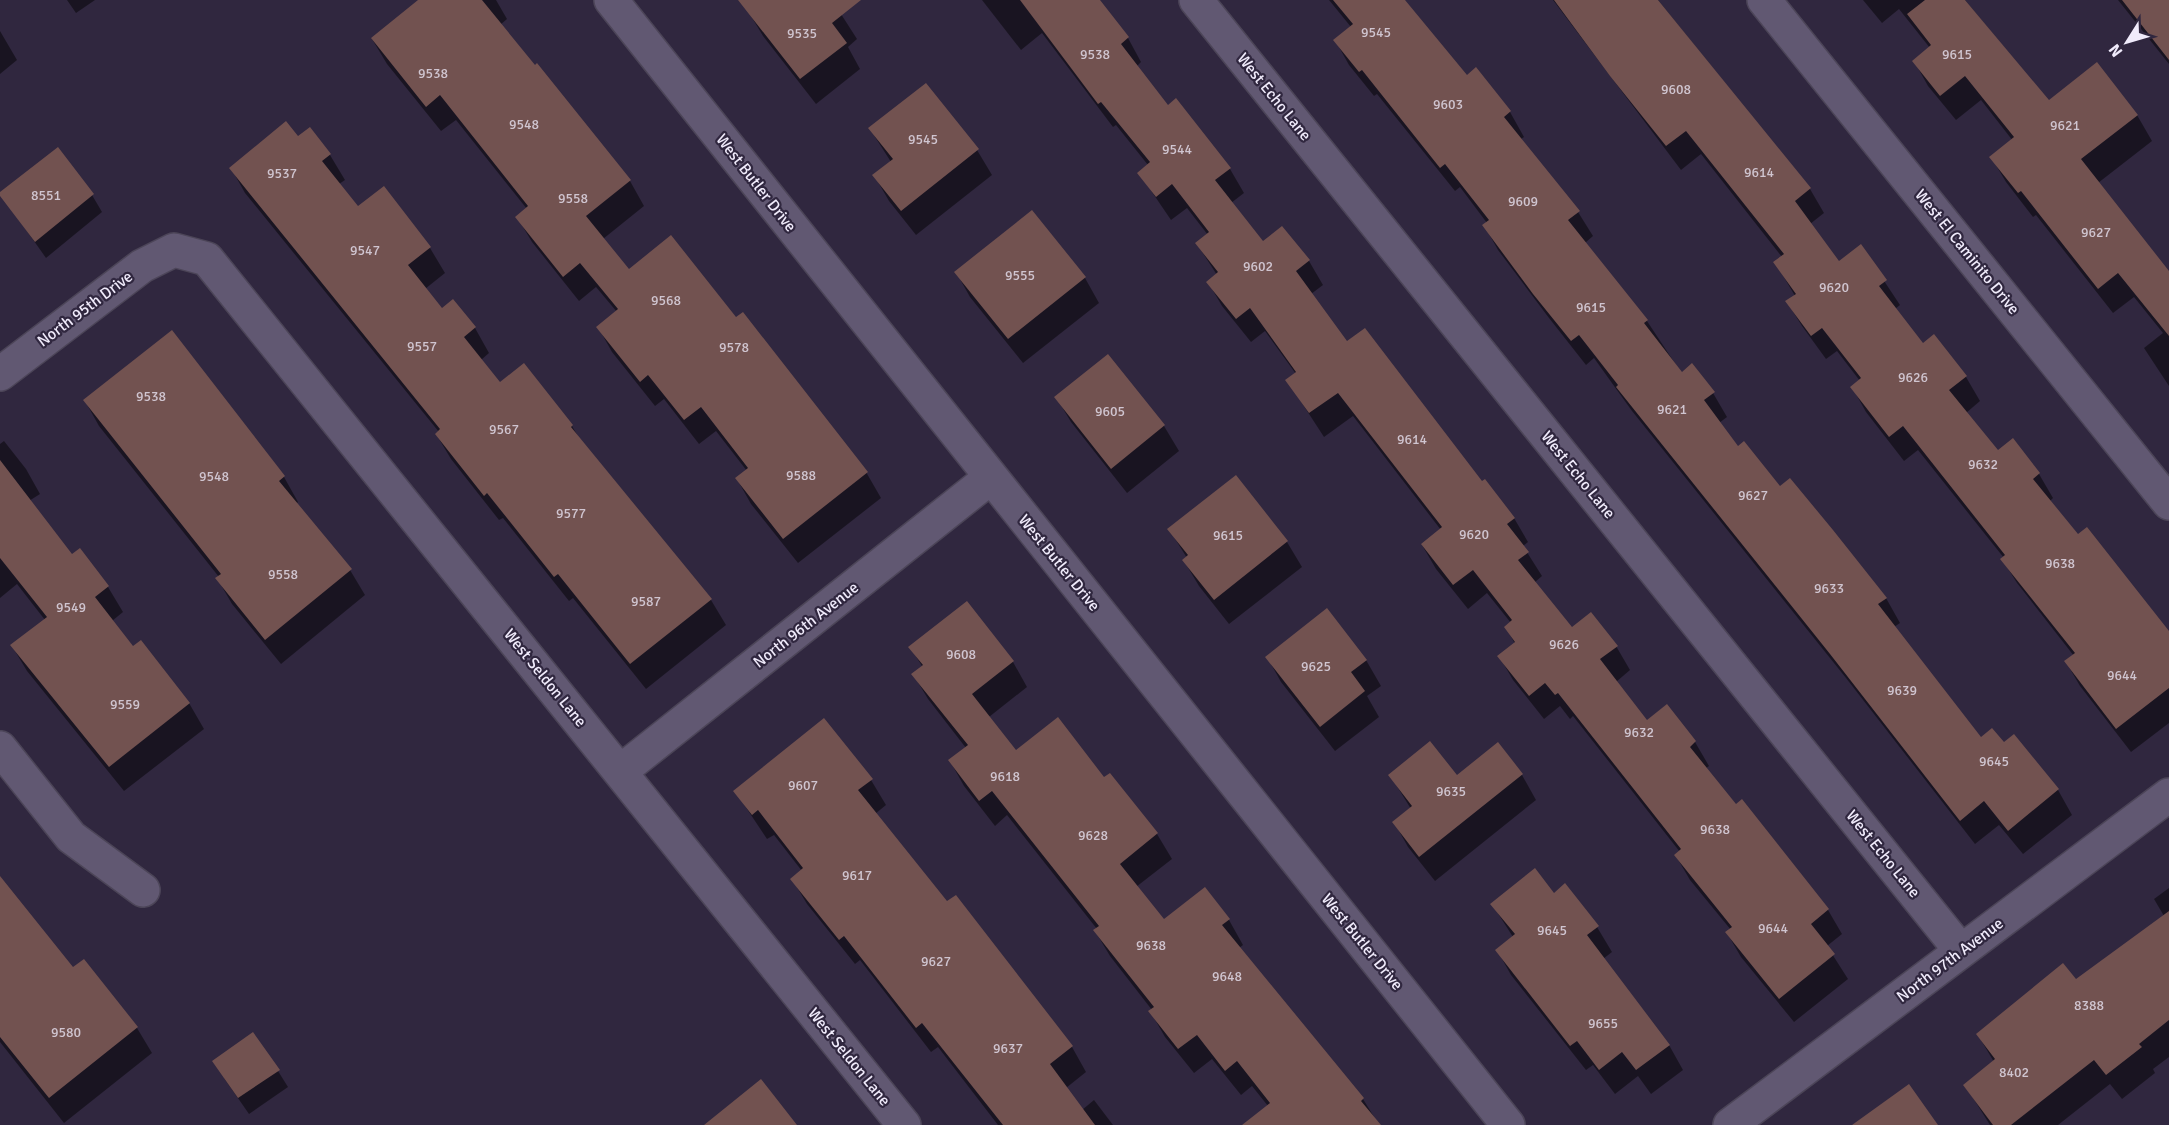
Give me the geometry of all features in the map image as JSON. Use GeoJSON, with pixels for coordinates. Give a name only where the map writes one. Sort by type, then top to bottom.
{"type":"FeatureCollection","features":[{"type":"Feature","properties":{"kind":"street","name":"West Butler Drive"},"geometry":{"type":"LineString","coordinates":[[610,0],[1508,1125]]}},
{"type":"Feature","properties":{"kind":"street","name":"West Echo Lane"},"geometry":{"type":"LineString","coordinates":[[1196,0],[1961,951]]}},
{"type":"Feature","properties":{"kind":"street","name":"West El Caminito Drive"},"geometry":{"type":"LineString","coordinates":[[1764,0],[2169,503]]}},
{"type":"Feature","properties":{"kind":"street","name":"North 95th Drive"},"geometry":{"type":"LineString","coordinates":[[0,374],[142,266],[174,250]]}},
{"type":"Feature","properties":{"kind":"street","name":"West Seldon Lane"},"geometry":{"type":"LineString","coordinates":[[174,250],[207,259],[904,1125]]}},
{"type":"Feature","properties":{"kind":"street","name":"North 96th Avenue"},"geometry":{"type":"LineString","coordinates":[[621,771],[990,477]]}},
{"type":"Feature","properties":{"kind":"street"},"geometry":{"type":"LineString","coordinates":[[0,748],[71,837],[143,890]]}},
{"type":"Feature","properties":{"kind":"street","name":"North 97th Avenue"},"geometry":{"type":"LineString","coordinates":[[1730,1125],[2169,795]]}},
{"type":"Feature","properties":{"kind":"building"},"geometry":{"type":"Polygon","coordinates":[[[418,0],[482,0],[535,65],[537,63],[631,180],[586,216],[629,269],[671,235],[736,317],[743,312],[868,472],[783,539],[735,478],[748,468],[701,407],[684,420],[648,375],[640,382],[596,327],[618,309],[580,263],[563,277],[515,217],[528,206],[440,95],[426,107],[371,38],[418,0]]]}},
{"type":"Feature","properties":{"kind":"building"},"geometry":{"type":"Polygon","coordinates":[[[738,0],[861,0],[832,23],[847,43],[800,79],[738,0]]]}},
{"type":"Feature","properties":{"kind":"building"},"geometry":{"type":"Polygon","coordinates":[[[1020,0],[1100,0],[1129,37],[1121,44],[1168,105],[1176,98],[1231,168],[1215,180],[1263,241],[1282,226],[1310,260],[1296,271],[1347,341],[1365,328],[1482,481],[1485,479],[1515,518],[1507,524],[1529,552],[1518,560],[1572,627],[1591,612],[1618,646],[1600,659],[1647,720],[1667,704],[1696,741],[1690,747],[1736,804],[1742,799],[1829,909],[1811,924],[1835,954],[1779,999],[1725,932],[1732,927],[1674,855],[1681,849],[1558,693],[1555,695],[1545,683],[1529,696],[1497,656],[1515,642],[1504,627],[1512,620],[1473,570],[1453,585],[1421,544],[1442,527],[1338,393],[1309,413],[1285,380],[1296,372],[1250,308],[1236,319],[1206,282],[1218,272],[1195,243],[1209,232],[1172,184],[1156,197],[1137,173],[1150,162],[1101,102],[1098,104],[1020,0]]]}},
{"type":"Feature","properties":{"kind":"building"},"geometry":{"type":"Polygon","coordinates":[[[1333,0],[1405,0],[1467,75],[1476,67],[1511,111],[1504,117],[1580,211],[1568,220],[1648,320],[1644,323],[1682,372],[1692,363],[1715,392],[1704,400],[1738,446],[1744,441],[1780,486],[1790,478],[1887,598],[1878,604],[1981,737],[1992,728],[2004,742],[2014,734],[2059,789],[2008,831],[1984,801],[1960,821],[1830,654],[1616,387],[1618,385],[1579,335],[1571,341],[1533,294],[1482,225],[1489,220],[1445,164],[1440,168],[1362,70],[1359,72],[1333,40],[1353,24],[1333,0]]]}},
{"type":"Feature","properties":{"kind":"building"},"geometry":{"type":"Polygon","coordinates":[[[1554,0],[1658,0],[1811,188],[1795,201],[1839,261],[1861,244],[1887,280],[1879,286],[1923,343],[1934,334],[1967,376],[1949,390],[1998,450],[2013,438],[2040,473],[2033,479],[2078,534],[2087,527],[2169,631],[2169,688],[2116,729],[2064,661],[2075,653],[2000,559],[2005,555],[1903,426],[1889,437],[1850,387],[1861,378],[1822,328],[1811,336],[1785,301],[1796,294],[1773,262],[1784,254],[1686,131],[1666,146],[1610,76],[1554,0]]]}},
{"type":"Feature","properties":{"kind":"building"},"geometry":{"type":"Polygon","coordinates":[[[1925,0],[1965,0],[2049,100],[2097,62],[2138,115],[2081,159],[2169,271],[2169,336],[2118,273],[2098,289],[2021,191],[2018,193],[1989,157],[2014,137],[1965,76],[1940,96],[1912,61],[1931,45],[1907,14],[1925,0]]]}},
{"type":"Feature","properties":{"kind":"building"},"geometry":{"type":"Polygon","coordinates":[[[2122,0],[2169,0],[2169,60],[2122,0]]]}},
{"type":"Feature","properties":{"kind":"building"},"geometry":{"type":"Polygon","coordinates":[[[926,83],[979,149],[901,211],[872,175],[893,159],[868,128],[926,83]]]}},
{"type":"Feature","properties":{"kind":"building"},"geometry":{"type":"Polygon","coordinates":[[[286,121],[298,136],[310,127],[331,154],[322,161],[358,206],[384,186],[431,247],[408,265],[442,308],[453,299],[476,327],[464,337],[500,382],[524,363],[573,425],[571,427],[712,599],[630,664],[558,574],[554,577],[487,493],[484,496],[435,434],[440,429],[229,168],[286,121]]]}},
{"type":"Feature","properties":{"kind":"building"},"geometry":{"type":"Polygon","coordinates":[[[58,147],[94,194],[35,242],[0,196],[0,192],[58,147]]]}},
{"type":"Feature","properties":{"kind":"building"},"geometry":{"type":"Polygon","coordinates":[[[1032,210],[1086,277],[1008,339],[954,272],[1032,210]]]}},
{"type":"Feature","properties":{"kind":"building"},"geometry":{"type":"Polygon","coordinates":[[[172,330],[285,476],[279,481],[352,569],[265,640],[215,578],[221,574],[83,400],[172,330]]]}},
{"type":"Feature","properties":{"kind":"building"},"geometry":{"type":"Polygon","coordinates":[[[1108,354],[1165,425],[1111,469],[1054,397],[1108,354]]]}},
{"type":"Feature","properties":{"kind":"building"},"geometry":{"type":"Polygon","coordinates":[[[0,460],[72,554],[80,548],[109,586],[95,597],[133,646],[141,640],[190,703],[109,767],[10,645],[47,617],[0,558],[0,460]]]}},
{"type":"Feature","properties":{"kind":"building"},"geometry":{"type":"Polygon","coordinates":[[[1236,475],[1288,541],[1214,600],[1182,560],[1188,555],[1167,529],[1236,475]]]}},
{"type":"Feature","properties":{"kind":"building"},"geometry":{"type":"Polygon","coordinates":[[[967,601],[1014,661],[972,694],[1016,750],[1058,717],[1104,777],[1110,773],[1158,833],[1120,864],[1164,919],[1205,887],[1230,919],[1222,925],[1364,1098],[1361,1101],[1381,1125],[1242,1125],[1270,1103],[1237,1061],[1225,1071],[1197,1035],[1178,1049],[1148,1011],[1154,1007],[1093,930],[1099,926],[992,791],[979,801],[948,760],[968,745],[911,674],[923,665],[908,647],[967,601]]]}},
{"type":"Feature","properties":{"kind":"building"},"geometry":{"type":"Polygon","coordinates":[[[1327,608],[1367,660],[1351,672],[1365,691],[1320,727],[1265,657],[1327,608]]]}},
{"type":"Feature","properties":{"kind":"building"},"geometry":{"type":"Polygon","coordinates":[[[824,718],[873,779],[858,790],[947,901],[956,895],[1073,1046],[1050,1064],[1095,1125],[1003,1125],[922,1023],[916,1028],[844,936],[839,940],[790,879],[803,868],[758,810],[752,815],[733,791],[824,718]]]}},
{"type":"Feature","properties":{"kind":"building"},"geometry":{"type":"Polygon","coordinates":[[[1430,741],[1457,775],[1498,742],[1523,774],[1419,857],[1392,822],[1412,806],[1388,775],[1430,741]]]}},
{"type":"Feature","properties":{"kind":"building"},"geometry":{"type":"Polygon","coordinates":[[[1535,868],[1554,893],[1565,883],[1599,926],[1587,935],[1670,1045],[1636,1070],[1622,1052],[1599,1070],[1577,1041],[1570,1046],[1495,950],[1515,934],[1490,904],[1535,868]]]}},
{"type":"Feature","properties":{"kind":"building"},"geometry":{"type":"Polygon","coordinates":[[[0,876],[73,967],[84,959],[138,1027],[49,1098],[0,1037],[0,876]]]}},
{"type":"Feature","properties":{"kind":"building"},"geometry":{"type":"Polygon","coordinates":[[[2169,911],[2169,1020],[2139,1044],[2142,1047],[2106,1075],[2094,1060],[2011,1125],[1993,1125],[1963,1085],[1995,1059],[1976,1034],[2063,963],[2076,979],[2169,911]]]}},
{"type":"Feature","properties":{"kind":"building"},"geometry":{"type":"Polygon","coordinates":[[[253,1032],[280,1070],[238,1098],[212,1061],[253,1032]]]}},
{"type":"Feature","properties":{"kind":"building"},"geometry":{"type":"Polygon","coordinates":[[[761,1079],[797,1125],[704,1125],[761,1079]]]}},
{"type":"Feature","properties":{"kind":"building"},"geometry":{"type":"Polygon","coordinates":[[[1909,1084],[1938,1125],[1852,1125],[1909,1084]]]}}]}
